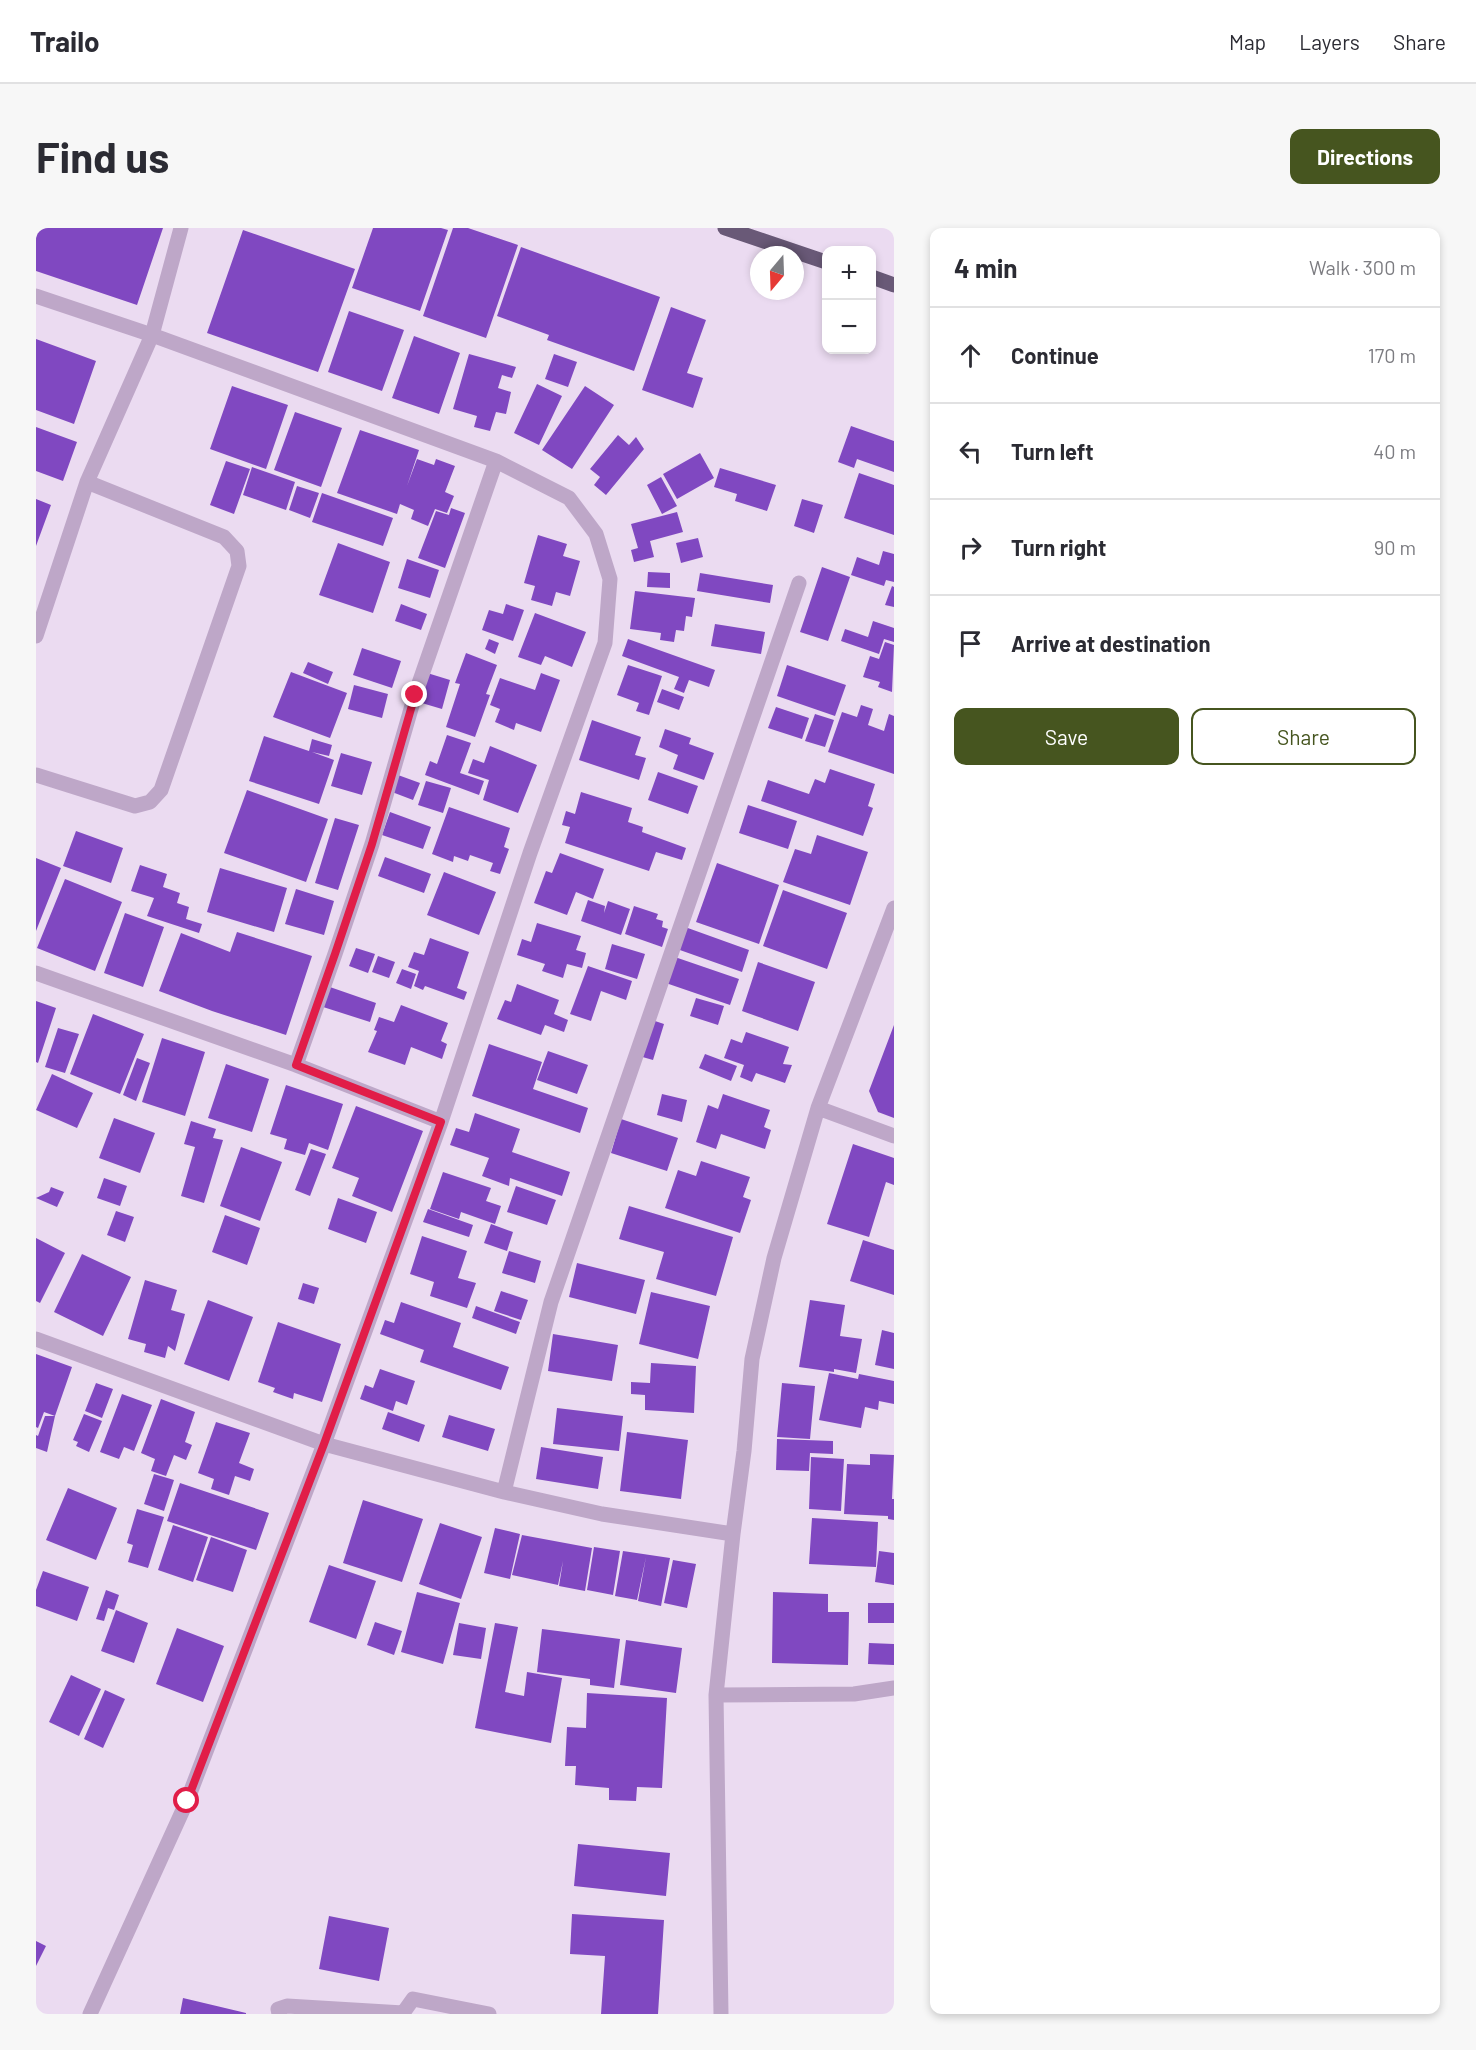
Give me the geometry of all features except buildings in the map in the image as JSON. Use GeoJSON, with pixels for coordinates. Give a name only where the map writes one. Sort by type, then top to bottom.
{"type":"FeatureCollection","features":[{"type":"Feature","properties":{"kind":"main road"},"geometry":{"type":"LineString","coordinates":[[725,228],[822,261]]}},
{"type":"Feature","properties":{"kind":"main road"},"geometry":{"type":"LineString","coordinates":[[876,278],[894,285]]}},
{"type":"Feature","properties":{"kind":"street"},"geometry":{"type":"LineString","coordinates":[[36,636],[87,482],[152,335],[181,228]]}},
{"type":"Feature","properties":{"kind":"street"},"geometry":{"type":"LineString","coordinates":[[36,296],[152,335],[496,461],[569,498],[596,534],[610,579],[605,643],[530,853],[441,1122],[324,1444],[187,1801],[90,2014]]}},
{"type":"Feature","properties":{"kind":"street"},"geometry":{"type":"LineString","coordinates":[[296,1065],[372,844],[415,695],[496,461]]}},
{"type":"Feature","properties":{"kind":"street"},"geometry":{"type":"LineString","coordinates":[[36,775],[135,806],[150,802],[161,790],[239,566],[237,551],[224,537],[87,482]]}},
{"type":"Feature","properties":{"kind":"street"},"geometry":{"type":"LineString","coordinates":[[504,1492],[551,1302],[798,583]]}},
{"type":"Feature","properties":{"kind":"street"},"geometry":{"type":"LineString","coordinates":[[721,2014],[716,1695],[744,1451],[752,1359],[774,1258],[818,1108],[894,908]]}},
{"type":"Feature","properties":{"kind":"street"},"geometry":{"type":"LineString","coordinates":[[36,973],[296,1065],[441,1122]]}},
{"type":"Feature","properties":{"kind":"street"},"geometry":{"type":"LineString","coordinates":[[818,1108],[894,1136]]}},
{"type":"Feature","properties":{"kind":"street"},"geometry":{"type":"LineString","coordinates":[[36,1339],[324,1444],[504,1492],[602,1514],[733,1534]]}},
{"type":"Feature","properties":{"kind":"street"},"geometry":{"type":"LineString","coordinates":[[716,1695],[854,1694],[894,1688]]}},
{"type":"Feature","properties":{"kind":"street"},"geometry":{"type":"LineString","coordinates":[[279,2014],[278,2009],[287,2006],[403,2013],[413,1999],[489,2014]]}},
{"type":"Feature","properties":{"kind":"route"},"geometry":{"type":"LineString","coordinates":[[187,1801],[324,1444],[441,1122],[296,1065],[372,844],[415,695]]}}]}
